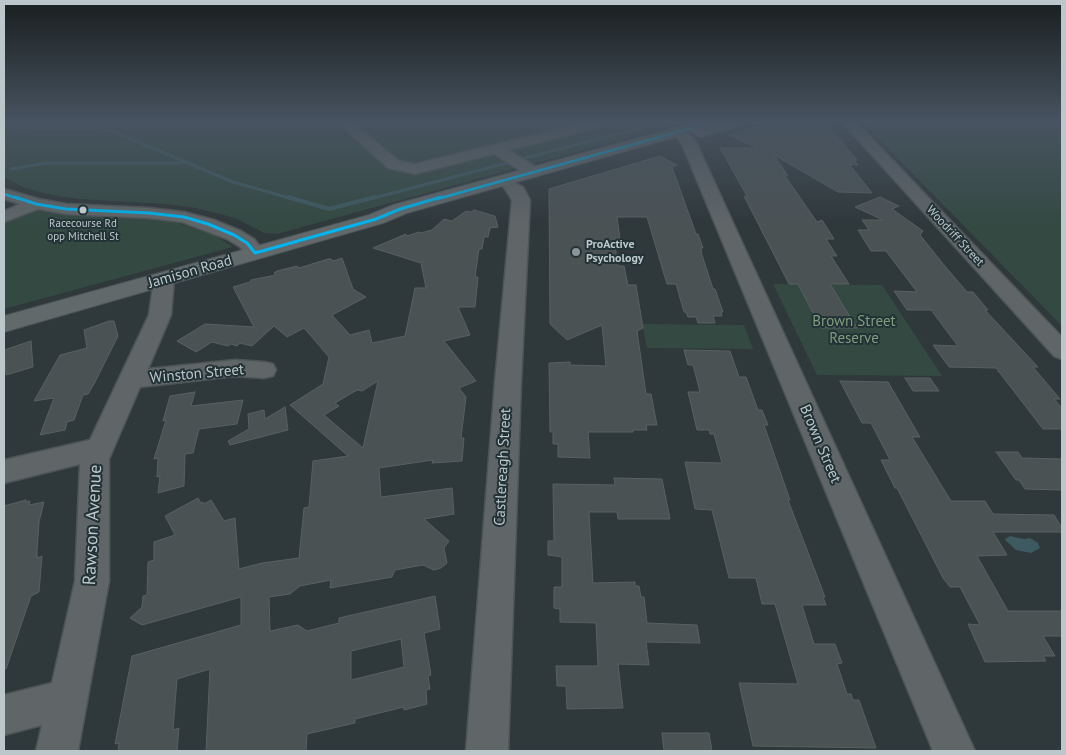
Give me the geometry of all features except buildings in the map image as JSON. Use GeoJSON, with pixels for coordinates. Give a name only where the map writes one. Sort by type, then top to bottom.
{"type":"FeatureCollection","features":[{"type":"Feature","properties":{"kind":"main road","name":"Jamison Road"},"geometry":{"type":"LineString","coordinates":[[4,324],[376,219],[514,166],[558,156]]}},
{"type":"Feature","properties":{"kind":"main road","name":"Jamison Road"},"geometry":{"type":"LineString","coordinates":[[376,219],[405,215],[514,166],[571,156]]}},
{"type":"Feature","properties":{"kind":"street"},"geometry":{"type":"LineString","coordinates":[[383,156],[400,168],[514,166],[534,156]]}},
{"type":"Feature","properties":{"kind":"street","name":"Brown Street"},"geometry":{"type":"LineString","coordinates":[[695,156],[954,751]]}},
{"type":"Feature","properties":{"kind":"street","name":"Woodriff Street"},"geometry":{"type":"LineString","coordinates":[[881,156],[1062,351]]}},
{"type":"Feature","properties":{"kind":"street","name":"Castlereagh Street"},"geometry":{"type":"LineString","coordinates":[[487,751],[508,382],[521,200],[517,191],[514,166]]}},
{"type":"Feature","properties":{"kind":"street"},"geometry":{"type":"LineString","coordinates":[[4,194],[36,204],[81,210],[149,213],[184,217],[208,224],[234,235],[246,243],[255,253]]}},
{"type":"Feature","properties":{"kind":"street"},"geometry":{"type":"LineString","coordinates":[[4,217],[36,204]]}},
{"type":"Feature","properties":{"kind":"street","name":"Rawson Avenue"},"geometry":{"type":"LineString","coordinates":[[57,751],[92,582],[94,467],[100,448],[160,315],[164,279]]}},
{"type":"Feature","properties":{"kind":"street","name":"Winston Street"},"geometry":{"type":"LineString","coordinates":[[130,380],[235,368],[264,370]]}},
{"type":"Feature","properties":{"kind":"street"},"geometry":{"type":"LineString","coordinates":[[4,471],[100,448]]}},
{"type":"Feature","properties":{"kind":"street"},"geometry":{"type":"LineString","coordinates":[[4,716],[68,698]]}},
{"type":"Feature","properties":{"kind":"green space"},"geometry":{"type":"Polygon","coordinates":[[[4,156],[561,156],[277,234],[264,233],[235,218],[196,208],[51,195],[25,188],[4,177],[4,156]]]}},
{"type":"Feature","properties":{"kind":"green space"},"geometry":{"type":"Polygon","coordinates":[[[896,156],[1062,156],[1062,326],[896,156]]]}},
{"type":"Feature","properties":{"kind":"green space"},"geometry":{"type":"Polygon","coordinates":[[[38,211],[69,215],[153,219],[178,223],[216,236],[233,247],[4,309],[4,223],[38,211]]]}},
{"type":"Feature","properties":{"kind":"green space","name":"Brown Street Reserve"},"geometry":{"type":"Polygon","coordinates":[[[773,284],[882,285],[942,376],[817,375],[773,284]]]}},
{"type":"Feature","properties":{"kind":"green space"},"geometry":{"type":"Polygon","coordinates":[[[642,324],[744,325],[753,349],[647,348],[642,324]]]}},
{"type":"Feature","properties":{"kind":"water"},"geometry":{"type":"Polygon","coordinates":[[[1010,536],[1024,539],[1030,538],[1038,543],[1040,548],[1031,553],[1016,550],[1005,539],[1010,536]]]}},
{"type":"Feature","properties":{"kind":"waterway"},"geometry":{"type":"LineString","coordinates":[[172,156],[233,182],[293,199]]}},
{"type":"Feature","properties":{"kind":"waterway"},"geometry":{"type":"LineString","coordinates":[[370,199],[532,156]]}},
{"type":"Feature","properties":{"kind":"waterway"},"geometry":{"type":"LineString","coordinates":[[11,169],[46,163],[185,163]]}},
{"type":"Feature","properties":{"kind":"waterway"},"geometry":{"type":"LineString","coordinates":[[288,197],[329,209],[375,197]]}},
{"type":"Feature","properties":{"kind":"transit line"},"geometry":{"type":"LineString","coordinates":[[4,194],[36,204],[66,209],[149,213],[184,217],[208,224],[234,235],[247,243],[255,253],[376,219],[400,209],[590,156]]}},
{"type":"Feature","properties":{"kind":"place","name":"Racecourse Rd opp Mitchell St"},"geometry":{"type":"Point","coordinates":[83,210]}},
{"type":"Feature","properties":{"kind":"place","name":"ProActive Psychology"},"geometry":{"type":"Point","coordinates":[576,252]}}]}
